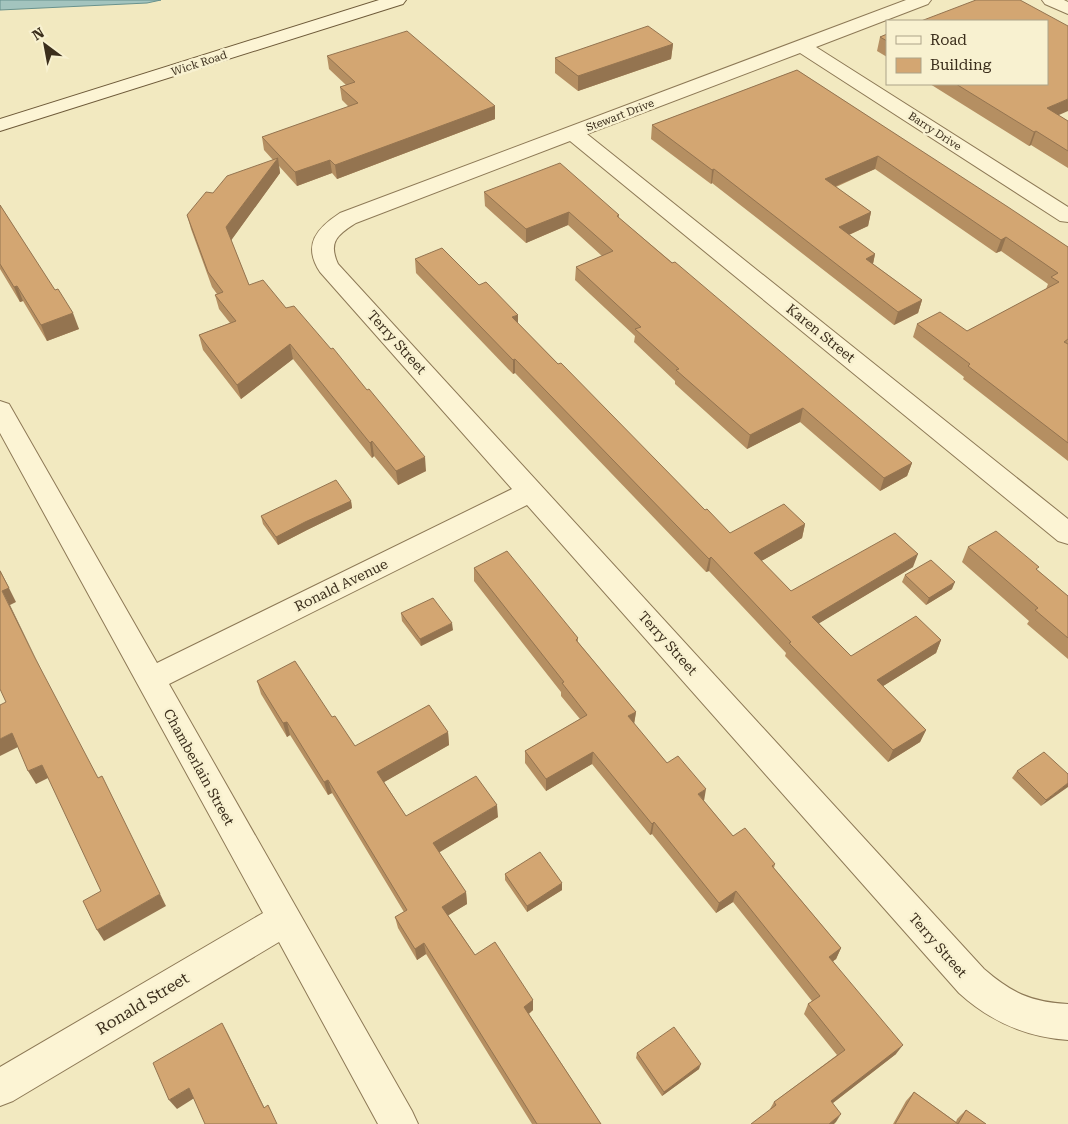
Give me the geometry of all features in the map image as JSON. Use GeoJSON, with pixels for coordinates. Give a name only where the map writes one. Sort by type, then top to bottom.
{"type":"FeatureCollection","features":[{"type":"Feature","properties":{"kind":"street","name":"Wick Road"},"geometry":{"type":"LineString","coordinates":[[0,126],[397,0]]}},
{"type":"Feature","properties":{"kind":"street","name":"Stewart Drive"},"geometry":{"type":"LineString","coordinates":[[324,239],[333,227],[348,218],[922,0]]}},
{"type":"Feature","properties":{"kind":"street"},"geometry":{"type":"LineString","coordinates":[[1051,0],[1068,9]]}},
{"type":"Feature","properties":{"kind":"street","name":"Barry Drive"},"geometry":{"type":"LineString","coordinates":[[802,46],[1068,216]]}},
{"type":"Feature","properties":{"kind":"street","name":"Karen Street"},"geometry":{"type":"LineString","coordinates":[[573,133],[1068,534]]}},
{"type":"Feature","properties":{"kind":"street","name":"Terry Street"},"geometry":{"type":"LineString","coordinates":[[324,239],[322,255],[328,267],[946,953],[965,977],[988,998],[1016,1013],[1055,1021]]}},
{"type":"Feature","properties":{"kind":"street","name":"Chamberlain Street"},"geometry":{"type":"LineString","coordinates":[[0,410],[399,1124]]}},
{"type":"Feature","properties":{"kind":"street","name":"Ronald Avenue"},"geometry":{"type":"LineString","coordinates":[[150,680],[531,491]]}},
{"type":"Feature","properties":{"kind":"street","name":"Ronald Street"},"geometry":{"type":"LineString","coordinates":[[0,1088],[284,919]]}},
{"type":"Feature","properties":{"kind":"water"},"geometry":{"type":"Polygon","coordinates":[[[0,0],[161,0],[147,3],[0,10],[0,0]]]}},
{"type":"Feature","properties":{"kind":"building"},"geometry":{"type":"Polygon","coordinates":[[[976,0],[1020,0],[1068,26],[1068,99],[1047,108],[1068,121],[1068,151],[958,85],[1048,85],[1048,20],[924,20],[976,0]]]}},
{"type":"Feature","properties":{"kind":"building"},"geometry":{"type":"Polygon","coordinates":[[[648,26],[673,44],[578,76],[555,58],[648,26]]]}},
{"type":"Feature","properties":{"kind":"building"},"geometry":{"type":"Polygon","coordinates":[[[407,31],[495,106],[335,165],[330,160],[295,172],[262,137],[358,103],[340,87],[355,82],[327,56],[407,31]]]}},
{"type":"Feature","properties":{"kind":"building"},"geometry":{"type":"Polygon","coordinates":[[[886,34],[886,40],[880,37],[886,34]]]}},
{"type":"Feature","properties":{"kind":"building"},"geometry":{"type":"Polygon","coordinates":[[[797,70],[1068,247],[1068,339],[1064,342],[1068,344],[1068,443],[917,324],[940,312],[967,331],[1059,282],[1051,277],[1058,273],[1006,237],[1001,240],[878,156],[825,179],[871,212],[839,227],[875,254],[866,259],[922,300],[898,312],[714,169],[712,170],[652,125],[797,70]]]}},
{"type":"Feature","properties":{"kind":"building"},"geometry":{"type":"Polygon","coordinates":[[[278,158],[226,227],[249,285],[263,280],[286,308],[294,306],[331,349],[333,348],[367,390],[369,389],[425,457],[396,471],[372,441],[370,443],[290,344],[237,385],[199,335],[236,321],[215,295],[223,292],[208,272],[187,215],[206,192],[213,193],[227,176],[278,158]]]}},
{"type":"Feature","properties":{"kind":"building"},"geometry":{"type":"Polygon","coordinates":[[[560,163],[619,215],[617,216],[672,263],[675,262],[912,463],[884,478],[803,408],[750,435],[676,370],[679,369],[635,329],[641,327],[576,267],[613,251],[569,212],[526,229],[484,192],[560,163]]]}},
{"type":"Feature","properties":{"kind":"building"},"geometry":{"type":"Polygon","coordinates":[[[0,205],[55,290],[58,289],[73,313],[41,325],[17,286],[14,287],[0,264],[0,205]]]}},
{"type":"Feature","properties":{"kind":"building"},"geometry":{"type":"Polygon","coordinates":[[[442,248],[479,285],[486,282],[518,315],[512,317],[558,364],[561,363],[705,510],[707,509],[730,533],[784,504],[805,524],[754,553],[791,591],[895,533],[918,554],[812,617],[851,656],[916,616],[941,640],[877,680],[926,730],[893,750],[789,643],[791,642],[711,557],[709,559],[415,259],[442,248]]]}},
{"type":"Feature","properties":{"kind":"building"},"geometry":{"type":"Polygon","coordinates":[[[336,480],[351,501],[276,537],[261,516],[336,480]]]}},
{"type":"Feature","properties":{"kind":"building"},"geometry":{"type":"Polygon","coordinates":[[[996,531],[1039,567],[1036,569],[1068,596],[1068,638],[1035,610],[1038,608],[968,547],[996,531]]]}},
{"type":"Feature","properties":{"kind":"building"},"geometry":{"type":"Polygon","coordinates":[[[507,551],[578,638],[576,640],[636,712],[628,716],[667,763],[678,756],[706,789],[698,794],[733,836],[745,828],[775,864],[772,866],[841,948],[829,957],[903,1045],[831,1101],[841,1114],[829,1124],[751,1124],[776,1105],[774,1102],[845,1050],[808,1004],[820,996],[736,891],[719,903],[654,822],[652,824],[593,752],[546,779],[525,751],[587,715],[562,683],[564,682],[474,568],[507,551]]]}},
{"type":"Feature","properties":{"kind":"building"},"geometry":{"type":"Polygon","coordinates":[[[931,560],[955,582],[929,598],[905,575],[931,560]]]}},
{"type":"Feature","properties":{"kind":"building"},"geometry":{"type":"Polygon","coordinates":[[[0,571],[9,588],[2,591],[35,658],[98,778],[102,776],[160,894],[97,930],[83,901],[101,891],[42,765],[28,771],[12,733],[0,739],[0,705],[6,702],[0,689],[0,571]]]}},
{"type":"Feature","properties":{"kind":"building"},"geometry":{"type":"Polygon","coordinates":[[[433,598],[452,623],[420,639],[401,613],[433,598]]]}},
{"type":"Feature","properties":{"kind":"building"},"geometry":{"type":"Polygon","coordinates":[[[295,661],[332,717],[335,716],[355,746],[429,705],[448,732],[377,772],[406,816],[476,776],[497,805],[433,843],[466,892],[442,907],[475,955],[495,942],[533,1000],[524,1007],[601,1124],[537,1124],[424,943],[415,949],[395,917],[407,910],[328,780],[324,782],[287,722],[283,723],[257,681],[295,661]]]}},
{"type":"Feature","properties":{"kind":"building"},"geometry":{"type":"Polygon","coordinates":[[[1044,752],[1068,774],[1068,783],[1046,800],[1017,771],[1044,752]]]}},
{"type":"Feature","properties":{"kind":"building"},"geometry":{"type":"Polygon","coordinates":[[[540,852],[562,883],[527,906],[505,874],[540,852]]]}},
{"type":"Feature","properties":{"kind":"building"},"geometry":{"type":"Polygon","coordinates":[[[222,1023],[264,1108],[268,1105],[277,1124],[205,1124],[189,1088],[169,1100],[153,1063],[222,1023]]]}},
{"type":"Feature","properties":{"kind":"building"},"geometry":{"type":"Polygon","coordinates":[[[674,1027],[701,1064],[664,1092],[637,1053],[674,1027]]]}},
{"type":"Feature","properties":{"kind":"building"},"geometry":{"type":"Polygon","coordinates":[[[914,1092],[958,1124],[895,1124],[914,1092]]]}},
{"type":"Feature","properties":{"kind":"building"},"geometry":{"type":"Polygon","coordinates":[[[966,1110],[986,1124],[958,1124],[966,1110]]]}}]}
